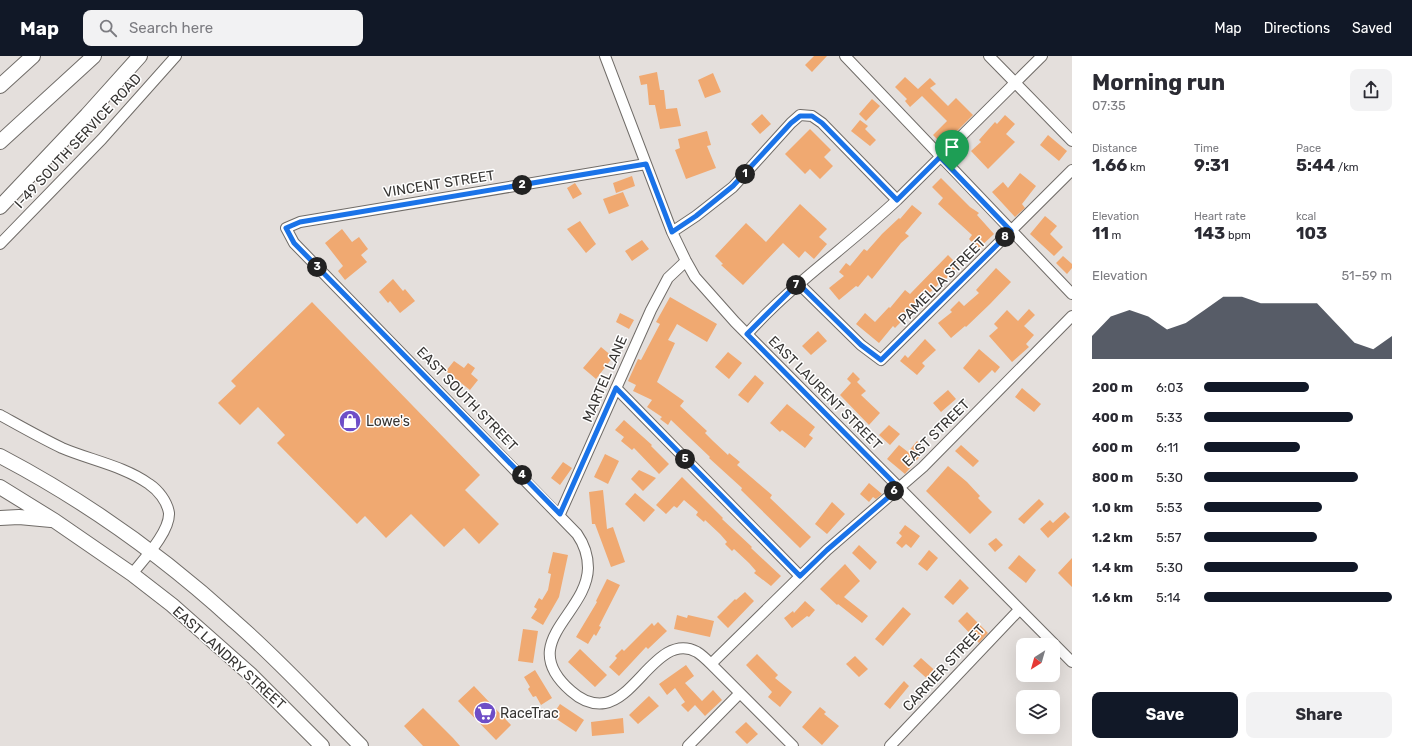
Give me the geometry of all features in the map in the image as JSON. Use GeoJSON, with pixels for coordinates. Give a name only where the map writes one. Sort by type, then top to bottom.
{"type":"FeatureCollection","features":[{"type":"Feature","properties":{"kind":"highway"},"geometry":{"type":"LineString","coordinates":[[0,86],[33,56]]}},
{"type":"Feature","properties":{"kind":"highway"},"geometry":{"type":"LineString","coordinates":[[0,142],[94,56]]}},
{"type":"Feature","properties":{"kind":"highway"},"geometry":{"type":"LineString","coordinates":[[0,207],[87,115],[140,56]]}},
{"type":"Feature","properties":{"kind":"highway"},"geometry":{"type":"LineString","coordinates":[[0,452],[18,465],[99,515],[149,552],[234,620],[271,655],[361,746]]}},
{"type":"Feature","properties":{"kind":"highway"},"geometry":{"type":"LineString","coordinates":[[0,456],[18,465]]}},
{"type":"Feature","properties":{"kind":"highway","name":"EAST LANDRY STREET"},"geometry":{"type":"LineString","coordinates":[[0,487],[55,521],[132,574],[213,640],[250,674],[322,746]]}},
{"type":"Feature","properties":{"kind":"highway"},"geometry":{"type":"LineString","coordinates":[[0,518],[19,517],[55,521]]}},
{"type":"Feature","properties":{"kind":"street","name":"I-49 SOUTH SERVICE ROAD"},"geometry":{"type":"LineString","coordinates":[[0,244],[102,139],[176,56]]}},
{"type":"Feature","properties":{"kind":"street","name":"EAST LAURENT STREET"},"geometry":{"type":"LineString","coordinates":[[605,56],[672,232],[695,277],[747,334],[1072,662]]}},
{"type":"Feature","properties":{"kind":"street"},"geometry":{"type":"LineString","coordinates":[[844,56],[1072,294]]}},
{"type":"Feature","properties":{"kind":"street"},"geometry":{"type":"LineString","coordinates":[[989,56],[1072,141]]}},
{"type":"Feature","properties":{"kind":"street"},"geometry":{"type":"LineString","coordinates":[[747,334],[798,283],[874,221],[897,200],[1042,56]]}},
{"type":"Feature","properties":{"kind":"street"},"geometry":{"type":"LineString","coordinates":[[672,232],[696,216],[733,186],[791,123],[800,116],[812,116],[822,123],[897,200]]}},
{"type":"Feature","properties":{"kind":"street","name":"VINCENT STREET"},"geometry":{"type":"LineString","coordinates":[[286,228],[300,222],[646,164]]}},
{"type":"Feature","properties":{"kind":"street","name":"PAMELLA STREET"},"geometry":{"type":"LineString","coordinates":[[798,283],[861,345],[881,360],[1072,170]]}},
{"type":"Feature","properties":{"kind":"street","name":"EAST SOUTH STREET"},"geometry":{"type":"LineString","coordinates":[[286,228],[294,243],[560,514],[584,544],[588,569],[580,592],[555,634],[551,646],[551,659],[554,672],[570,690],[579,698],[591,703],[604,703],[616,700],[660,658],[670,651],[683,648],[697,652],[711,664],[793,746]]}},
{"type":"Feature","properties":{"kind":"street","name":"MARTEL LANE"},"geometry":{"type":"LineString","coordinates":[[560,514],[640,332],[668,278],[686,261]]}},
{"type":"Feature","properties":{"kind":"street","name":"EAST STREET"},"geometry":{"type":"LineString","coordinates":[[711,664],[827,550],[923,467],[1072,316]]}},
{"type":"Feature","properties":{"kind":"street"},"geometry":{"type":"LineString","coordinates":[[616,388],[800,576]]}},
{"type":"Feature","properties":{"kind":"street"},"geometry":{"type":"LineString","coordinates":[[0,415],[62,448],[140,478],[159,492],[166,502],[169,514],[167,525],[132,574]]}},
{"type":"Feature","properties":{"kind":"street","name":"CARRIER STREET"},"geometry":{"type":"LineString","coordinates":[[890,746],[1019,610]]}},
{"type":"Feature","properties":{"kind":"street"},"geometry":{"type":"LineString","coordinates":[[688,746],[740,693]]}},
{"type":"Feature","properties":{"kind":"building"},"geometry":{"type":"Polygon","coordinates":[[[814,56],[827,56],[812,72],[805,65],[814,56]]]}},
{"type":"Feature","properties":{"kind":"building"},"geometry":{"type":"Polygon","coordinates":[[[657,72],[660,90],[664,90],[666,109],[677,108],[681,126],[660,129],[655,105],[649,105],[647,84],[641,85],[639,76],[657,72]]]}},
{"type":"Feature","properties":{"kind":"building"},"geometry":{"type":"Polygon","coordinates":[[[713,73],[721,92],[705,98],[698,80],[713,73]]]}},
{"type":"Feature","properties":{"kind":"building"},"geometry":{"type":"Polygon","coordinates":[[[905,77],[918,89],[930,78],[936,84],[930,88],[948,106],[956,98],[973,115],[943,145],[933,135],[947,121],[922,96],[910,107],[905,101],[907,99],[895,87],[905,77]]]}},
{"type":"Feature","properties":{"kind":"building"},"geometry":{"type":"Polygon","coordinates":[[[872,99],[880,106],[866,121],[859,114],[872,99]]]}},
{"type":"Feature","properties":{"kind":"building"},"geometry":{"type":"Polygon","coordinates":[[[762,114],[771,124],[760,134],[751,124],[762,114]]]}},
{"type":"Feature","properties":{"kind":"building"},"geometry":{"type":"Polygon","coordinates":[[[1005,115],[1015,124],[1006,134],[1015,142],[988,169],[971,151],[981,142],[979,140],[995,122],[997,124],[1005,115]]]}},
{"type":"Feature","properties":{"kind":"building"},"geometry":{"type":"Polygon","coordinates":[[[860,120],[868,126],[865,129],[876,140],[870,146],[851,131],[860,120]]]}},
{"type":"Feature","properties":{"kind":"building"},"geometry":{"type":"Polygon","coordinates":[[[810,129],[831,150],[824,157],[833,166],[820,179],[810,169],[805,174],[785,154],[810,129]]]}},
{"type":"Feature","properties":{"kind":"building"},"geometry":{"type":"Polygon","coordinates":[[[707,131],[711,145],[707,146],[716,168],[686,179],[675,150],[680,148],[678,139],[707,131]]]}},
{"type":"Feature","properties":{"kind":"building"},"geometry":{"type":"Polygon","coordinates":[[[1048,135],[1067,151],[1059,161],[1040,145],[1048,135]]]}},
{"type":"Feature","properties":{"kind":"building"},"geometry":{"type":"Polygon","coordinates":[[[1020,173],[1036,186],[1022,204],[1025,208],[1015,217],[992,192],[1003,182],[1008,188],[1020,173]]]}},
{"type":"Feature","properties":{"kind":"building"},"geometry":{"type":"Polygon","coordinates":[[[632,176],[635,186],[616,193],[613,183],[632,176]]]}},
{"type":"Feature","properties":{"kind":"building"},"geometry":{"type":"Polygon","coordinates":[[[941,178],[970,207],[979,213],[977,215],[994,234],[978,249],[969,239],[972,235],[938,204],[943,198],[932,187],[941,178]]]}},
{"type":"Feature","properties":{"kind":"building"},"geometry":{"type":"Polygon","coordinates":[[[575,183],[582,194],[573,199],[567,188],[575,183]]]}},
{"type":"Feature","properties":{"kind":"building"},"geometry":{"type":"Polygon","coordinates":[[[623,192],[629,206],[609,214],[603,199],[623,192]]]}},
{"type":"Feature","properties":{"kind":"building"},"geometry":{"type":"Polygon","coordinates":[[[800,204],[827,229],[819,237],[827,244],[814,259],[805,251],[799,258],[783,243],[743,285],[721,265],[723,264],[715,256],[746,223],[766,242],[800,204]]]}},
{"type":"Feature","properties":{"kind":"building"},"geometry":{"type":"Polygon","coordinates":[[[912,205],[922,213],[905,233],[909,236],[901,243],[872,279],[868,275],[858,287],[856,286],[839,300],[829,288],[844,276],[839,272],[846,263],[850,266],[864,249],[867,251],[882,234],[899,218],[900,219],[912,205]]]}},
{"type":"Feature","properties":{"kind":"building"},"geometry":{"type":"Polygon","coordinates":[[[1045,216],[1057,226],[1050,234],[1063,247],[1054,256],[1030,234],[1045,216]]]}},
{"type":"Feature","properties":{"kind":"building"},"geometry":{"type":"Polygon","coordinates":[[[580,221],[596,244],[586,253],[567,229],[580,221]]]}},
{"type":"Feature","properties":{"kind":"building"},"geometry":{"type":"Polygon","coordinates":[[[342,229],[352,242],[359,237],[368,249],[361,255],[367,262],[345,280],[338,271],[343,266],[325,243],[342,229]]]}},
{"type":"Feature","properties":{"kind":"building"},"geometry":{"type":"Polygon","coordinates":[[[642,240],[649,249],[632,261],[625,251],[642,240]]]}},
{"type":"Feature","properties":{"kind":"building"},"geometry":{"type":"Polygon","coordinates":[[[948,255],[959,266],[940,285],[939,284],[924,298],[895,328],[893,326],[879,343],[856,324],[865,313],[875,322],[889,307],[890,308],[905,290],[910,294],[948,255]]]}},
{"type":"Feature","properties":{"kind":"building"},"geometry":{"type":"Polygon","coordinates":[[[1063,256],[1072,264],[1072,268],[1067,274],[1056,263],[1063,256]]]}},
{"type":"Feature","properties":{"kind":"building"},"geometry":{"type":"Polygon","coordinates":[[[996,268],[1011,282],[966,327],[965,326],[951,338],[938,323],[952,312],[950,310],[959,301],[964,306],[979,293],[976,290],[996,268]]]}},
{"type":"Feature","properties":{"kind":"building"},"geometry":{"type":"Polygon","coordinates":[[[393,279],[403,291],[405,289],[415,301],[400,313],[390,301],[388,303],[379,292],[393,279]]]}},
{"type":"Feature","properties":{"kind":"building"},"geometry":{"type":"Polygon","coordinates":[[[670,297],[717,324],[707,342],[677,324],[668,340],[675,343],[657,382],[684,401],[680,406],[707,431],[705,433],[728,455],[729,453],[740,462],[737,465],[772,495],[770,498],[811,537],[800,548],[741,490],[742,488],[671,420],[668,425],[660,419],[662,417],[647,407],[652,400],[633,391],[636,385],[628,381],[638,359],[641,360],[660,324],[656,322],[670,297]]]}},
{"type":"Feature","properties":{"kind":"building","name":"Lowe's"},"geometry":{"type":"Polygon","coordinates":[[[312,302],[480,475],[465,490],[499,524],[479,544],[464,528],[444,547],[411,514],[386,538],[365,516],[357,524],[277,443],[285,435],[258,407],[240,425],[218,403],[236,386],[231,381],[312,302]]]}},
{"type":"Feature","properties":{"kind":"building"},"geometry":{"type":"Polygon","coordinates":[[[1029,309],[1035,315],[1024,326],[1034,335],[1026,344],[1029,347],[1012,362],[989,336],[998,328],[994,324],[1007,310],[1018,321],[1029,309]]]}},
{"type":"Feature","properties":{"kind":"building"},"geometry":{"type":"Polygon","coordinates":[[[620,313],[634,320],[629,329],[616,322],[620,313]]]}},
{"type":"Feature","properties":{"kind":"building"},"geometry":{"type":"Polygon","coordinates":[[[818,331],[827,341],[811,355],[802,346],[818,331]]]}},
{"type":"Feature","properties":{"kind":"building"},"geometry":{"type":"Polygon","coordinates":[[[925,339],[936,350],[922,363],[925,366],[917,375],[900,361],[905,355],[908,358],[925,339]]]}},
{"type":"Feature","properties":{"kind":"building"},"geometry":{"type":"Polygon","coordinates":[[[601,347],[613,357],[596,379],[583,368],[601,347]]]}},
{"type":"Feature","properties":{"kind":"building"},"geometry":{"type":"Polygon","coordinates":[[[979,349],[1000,367],[995,373],[992,370],[979,383],[963,368],[979,349]]]}},
{"type":"Feature","properties":{"kind":"building"},"geometry":{"type":"Polygon","coordinates":[[[728,352],[742,363],[729,379],[715,367],[728,352]]]}},
{"type":"Feature","properties":{"kind":"building"},"geometry":{"type":"Polygon","coordinates":[[[454,361],[464,368],[468,363],[475,368],[471,374],[478,380],[470,390],[446,371],[454,361]]]}},
{"type":"Feature","properties":{"kind":"building"},"geometry":{"type":"Polygon","coordinates":[[[853,372],[860,379],[857,382],[866,391],[861,395],[880,413],[869,425],[840,395],[851,383],[847,379],[853,372]]]}},
{"type":"Feature","properties":{"kind":"building"},"geometry":{"type":"Polygon","coordinates":[[[755,375],[764,383],[748,403],[738,395],[755,375]]]}},
{"type":"Feature","properties":{"kind":"building"},"geometry":{"type":"Polygon","coordinates":[[[1022,388],[1041,404],[1034,412],[1015,397],[1022,388]]]}},
{"type":"Feature","properties":{"kind":"building"},"geometry":{"type":"Polygon","coordinates":[[[948,390],[956,399],[941,412],[933,403],[948,390]]]}},
{"type":"Feature","properties":{"kind":"building"},"geometry":{"type":"Polygon","coordinates":[[[787,404],[815,427],[809,435],[813,438],[805,448],[782,430],[780,432],[770,423],[787,404]]]}},
{"type":"Feature","properties":{"kind":"building"},"geometry":{"type":"Polygon","coordinates":[[[624,420],[652,445],[651,446],[669,464],[659,474],[634,448],[632,450],[621,441],[624,437],[615,430],[624,420]]]}},
{"type":"Feature","properties":{"kind":"building"},"geometry":{"type":"Polygon","coordinates":[[[889,425],[900,434],[890,445],[879,435],[889,425]]]}},
{"type":"Feature","properties":{"kind":"building"},"geometry":{"type":"Polygon","coordinates":[[[917,441],[926,449],[905,474],[887,459],[899,445],[908,452],[917,441]]]}},
{"type":"Feature","properties":{"kind":"building"},"geometry":{"type":"Polygon","coordinates":[[[961,445],[979,461],[973,467],[955,451],[961,445]]]}},
{"type":"Feature","properties":{"kind":"building"},"geometry":{"type":"Polygon","coordinates":[[[605,454],[619,461],[608,484],[594,477],[605,454]]]}},
{"type":"Feature","properties":{"kind":"building"},"geometry":{"type":"Polygon","coordinates":[[[563,462],[572,468],[560,485],[551,478],[563,462]]]}},
{"type":"Feature","properties":{"kind":"building"},"geometry":{"type":"Polygon","coordinates":[[[948,466],[967,482],[980,496],[978,498],[992,512],[970,534],[926,491],[948,466]]]}},
{"type":"Feature","properties":{"kind":"building"},"geometry":{"type":"Polygon","coordinates":[[[639,470],[656,478],[643,491],[631,479],[639,470]]]}},
{"type":"Feature","properties":{"kind":"building"},"geometry":{"type":"Polygon","coordinates":[[[682,477],[723,518],[722,519],[752,547],[751,548],[781,576],[771,586],[754,573],[756,571],[749,563],[734,549],[732,551],[725,544],[727,542],[720,534],[705,520],[704,522],[696,515],[698,512],[684,500],[677,508],[674,506],[666,514],[656,505],[682,477]]]}},
{"type":"Feature","properties":{"kind":"building"},"geometry":{"type":"Polygon","coordinates":[[[869,483],[882,494],[876,499],[873,497],[869,502],[860,494],[869,483]]]}},
{"type":"Feature","properties":{"kind":"building"},"geometry":{"type":"Polygon","coordinates":[[[603,490],[607,529],[613,527],[625,562],[611,567],[595,524],[592,524],[589,492],[603,490]]]}},
{"type":"Feature","properties":{"kind":"building"},"geometry":{"type":"Polygon","coordinates":[[[635,493],[655,510],[644,522],[625,504],[635,493]]]}},
{"type":"Feature","properties":{"kind":"building"},"geometry":{"type":"Polygon","coordinates":[[[1039,499],[1044,504],[1024,524],[1018,519],[1039,499]]]}},
{"type":"Feature","properties":{"kind":"building"},"geometry":{"type":"Polygon","coordinates":[[[832,502],[845,514],[827,534],[815,524],[832,502]]]}},
{"type":"Feature","properties":{"kind":"building"},"geometry":{"type":"Polygon","coordinates":[[[1065,512],[1070,517],[1048,538],[1040,529],[1050,520],[1053,523],[1065,512]]]}},
{"type":"Feature","properties":{"kind":"building"},"geometry":{"type":"Polygon","coordinates":[[[905,525],[920,536],[911,548],[906,544],[902,548],[896,543],[902,536],[899,533],[905,525]]]}},
{"type":"Feature","properties":{"kind":"building"},"geometry":{"type":"Polygon","coordinates":[[[996,538],[1003,545],[995,552],[988,544],[996,538]]]}},
{"type":"Feature","properties":{"kind":"building"},"geometry":{"type":"Polygon","coordinates":[[[859,545],[877,562],[870,570],[852,553],[859,545]]]}},
{"type":"Feature","properties":{"kind":"building"},"geometry":{"type":"Polygon","coordinates":[[[929,550],[938,558],[927,571],[918,564],[929,550]]]}},
{"type":"Feature","properties":{"kind":"building"},"geometry":{"type":"Polygon","coordinates":[[[553,552],[568,555],[559,597],[543,625],[531,618],[537,609],[534,607],[539,598],[542,600],[548,590],[551,574],[548,573],[553,552]]]}},
{"type":"Feature","properties":{"kind":"building"},"geometry":{"type":"Polygon","coordinates":[[[1019,555],[1036,570],[1026,583],[1008,568],[1019,555]]]}},
{"type":"Feature","properties":{"kind":"building"},"geometry":{"type":"Polygon","coordinates":[[[1072,558],[1072,587],[1058,573],[1072,558]]]}},
{"type":"Feature","properties":{"kind":"building"},"geometry":{"type":"Polygon","coordinates":[[[845,564],[860,581],[844,597],[868,616],[862,623],[838,604],[837,605],[820,589],[845,564]]]}},
{"type":"Feature","properties":{"kind":"building"},"geometry":{"type":"Polygon","coordinates":[[[607,579],[620,585],[599,626],[601,627],[596,636],[594,634],[588,644],[576,637],[597,602],[596,601],[607,579]]]}},
{"type":"Feature","properties":{"kind":"building"},"geometry":{"type":"Polygon","coordinates":[[[960,579],[969,588],[953,605],[944,597],[960,579]]]}},
{"type":"Feature","properties":{"kind":"building"},"geometry":{"type":"Polygon","coordinates":[[[745,592],[754,601],[728,628],[717,617],[735,599],[736,600],[745,592]]]}},
{"type":"Feature","properties":{"kind":"building"},"geometry":{"type":"Polygon","coordinates":[[[805,601],[815,610],[809,617],[807,616],[792,628],[784,618],[793,611],[794,613],[805,601]]]}},
{"type":"Feature","properties":{"kind":"building"},"geometry":{"type":"Polygon","coordinates":[[[903,607],[911,614],[883,646],[875,639],[903,607]]]}},
{"type":"Feature","properties":{"kind":"building"},"geometry":{"type":"Polygon","coordinates":[[[967,612],[988,633],[979,643],[958,621],[967,612]]]}},
{"type":"Feature","properties":{"kind":"building"},"geometry":{"type":"Polygon","coordinates":[[[677,615],[687,618],[688,615],[714,621],[710,637],[674,629],[677,615]]]}},
{"type":"Feature","properties":{"kind":"building"},"geometry":{"type":"Polygon","coordinates":[[[658,622],[667,631],[648,649],[646,647],[619,676],[609,667],[617,658],[615,656],[622,649],[624,651],[652,623],[654,626],[658,622]]]}},
{"type":"Feature","properties":{"kind":"building"},"geometry":{"type":"Polygon","coordinates":[[[523,629],[538,631],[533,663],[518,661],[523,629]]]}},
{"type":"Feature","properties":{"kind":"building"},"geometry":{"type":"Polygon","coordinates":[[[580,649],[607,675],[595,687],[568,662],[580,649]]]}},
{"type":"Feature","properties":{"kind":"building"},"geometry":{"type":"Polygon","coordinates":[[[757,654],[778,675],[775,678],[792,692],[780,707],[768,697],[772,692],[746,665],[757,654]]]}},
{"type":"Feature","properties":{"kind":"building"},"geometry":{"type":"Polygon","coordinates":[[[855,656],[868,669],[859,677],[846,664],[855,656]]]}},
{"type":"Feature","properties":{"kind":"building"},"geometry":{"type":"Polygon","coordinates":[[[921,658],[940,675],[932,683],[913,666],[921,658]]]}},
{"type":"Feature","properties":{"kind":"building"},"geometry":{"type":"Polygon","coordinates":[[[686,665],[694,676],[685,683],[702,701],[713,690],[722,700],[705,716],[695,705],[688,712],[681,705],[685,702],[675,688],[667,695],[659,684],[686,665]]]}},
{"type":"Feature","properties":{"kind":"building"},"geometry":{"type":"Polygon","coordinates":[[[535,670],[552,698],[541,705],[536,696],[533,697],[528,689],[530,687],[524,677],[535,670]]]}},
{"type":"Feature","properties":{"kind":"building"},"geometry":{"type":"Polygon","coordinates":[[[904,681],[909,686],[890,709],[884,704],[904,681]]]}},
{"type":"Feature","properties":{"kind":"building","name":"RaceTrac"},"geometry":{"type":"Polygon","coordinates":[[[474,686],[511,725],[496,740],[458,701],[474,686]]]}},
{"type":"Feature","properties":{"kind":"building"},"geometry":{"type":"Polygon","coordinates":[[[649,696],[659,706],[638,724],[629,715],[649,696]]]}},
{"type":"Feature","properties":{"kind":"building"},"geometry":{"type":"Polygon","coordinates":[[[560,704],[584,720],[576,732],[552,716],[560,704]]]}},
{"type":"Feature","properties":{"kind":"building"},"geometry":{"type":"Polygon","coordinates":[[[820,707],[826,712],[824,714],[839,726],[822,745],[802,727],[820,707]]]}},
{"type":"Feature","properties":{"kind":"building"},"geometry":{"type":"Polygon","coordinates":[[[423,708],[460,746],[423,746],[404,726],[423,708]]]}},
{"type":"Feature","properties":{"kind":"building"},"geometry":{"type":"Polygon","coordinates":[[[623,718],[624,733],[592,736],[591,722],[623,718]]]}},
{"type":"Feature","properties":{"kind":"building"},"geometry":{"type":"Polygon","coordinates":[[[746,722],[758,734],[747,744],[735,732],[746,722]]]}},
{"type":"Feature","properties":{"kind":"place","name":"Lowe's"},"geometry":{"type":"Point","coordinates":[350,421]}},
{"type":"Feature","properties":{"kind":"place","name":"RaceTrac"},"geometry":{"type":"Point","coordinates":[485,713]}},
{"type":"Feature","properties":{"kind":"route"},"geometry":{"type":"LineString","coordinates":[[800,116],[812,116],[822,123],[897,200],[940,157],[952,171],[1011,231],[917,326],[881,360],[861,345],[798,283],[747,334],[899,488],[827,550],[800,576],[616,388],[560,514],[294,243],[287,234],[286,228],[300,222],[646,164],[672,232],[715,202],[733,186],[791,123],[800,116]]}}]}
